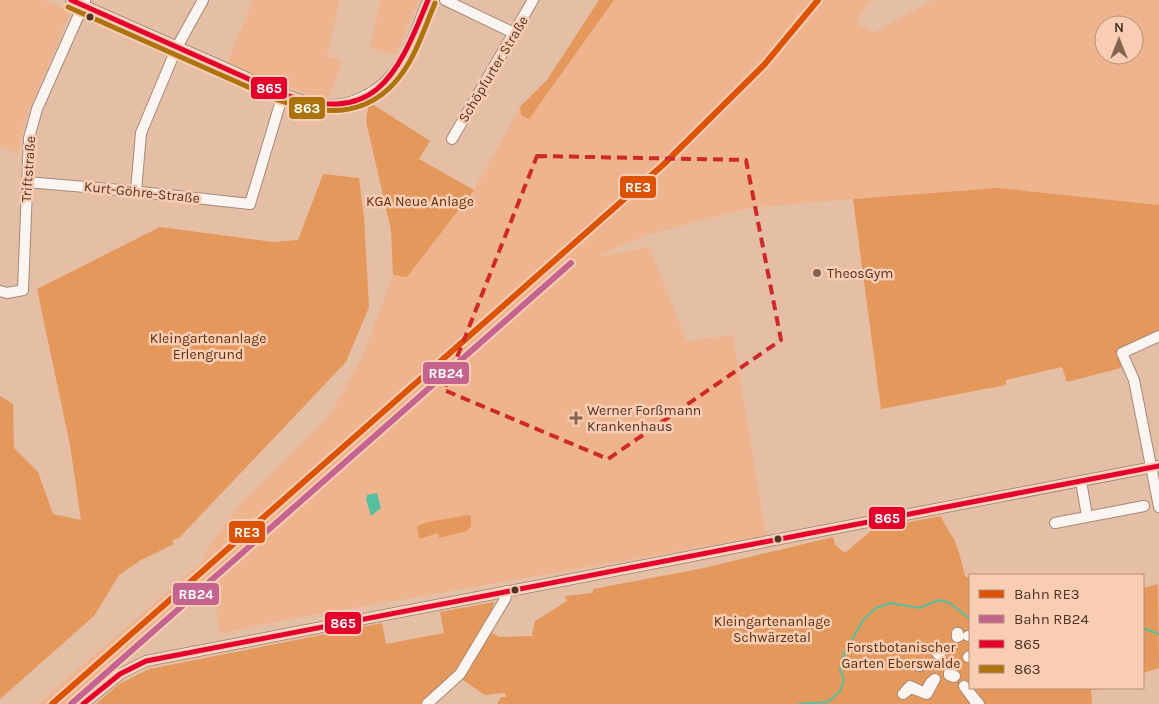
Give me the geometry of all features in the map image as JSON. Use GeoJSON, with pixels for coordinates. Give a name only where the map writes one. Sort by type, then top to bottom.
{"type":"FeatureCollection","features":[{"type":"Feature","properties":{"kind":"street"},"geometry":{"type":"LineString","coordinates":[[70,0],[85,3],[177,47],[283,94],[329,105],[346,104],[374,90],[395,72],[428,0]]}},
{"type":"Feature","properties":{"kind":"street"},"geometry":{"type":"LineString","coordinates":[[136,191],[141,133],[177,47],[203,0]]}},
{"type":"Feature","properties":{"kind":"street"},"geometry":{"type":"LineString","coordinates":[[445,0],[514,33]]}},
{"type":"Feature","properties":{"kind":"street","name":"Schöpfurter Straße"},"geometry":{"type":"LineString","coordinates":[[452,139],[533,0]]}},
{"type":"Feature","properties":{"kind":"street","name":"Triftstraße"},"geometry":{"type":"LineString","coordinates":[[0,291],[8,293],[23,290],[29,138],[38,109],[85,3]]}},
{"type":"Feature","properties":{"kind":"street","name":"Kurt-Göhre-Straße"},"geometry":{"type":"LineString","coordinates":[[27,182],[136,191],[250,204],[283,94]]}},
{"type":"Feature","properties":{"kind":"street"},"geometry":{"type":"LineString","coordinates":[[1159,336],[1122,353],[1134,380],[1155,467],[1159,507]]}},
{"type":"Feature","properties":{"kind":"street"},"geometry":{"type":"LineString","coordinates":[[83,704],[120,674],[146,661],[1155,467]]}},
{"type":"Feature","properties":{"kind":"street"},"geometry":{"type":"LineString","coordinates":[[1081,481],[1087,516]]}},
{"type":"Feature","properties":{"kind":"street"},"geometry":{"type":"LineString","coordinates":[[1055,523],[1144,506]]}},
{"type":"Feature","properties":{"kind":"street"},"geometry":{"type":"LineString","coordinates":[[428,704],[460,674],[505,599],[507,592]]}},
{"type":"Feature","properties":{"kind":"highlighted area"},"geometry":{"type":"Polygon","coordinates":[[[537,156],[746,160],[781,340],[608,459],[444,390],[537,156]]]}},
{"type":"Feature","properties":{"kind":"shaded area"},"geometry":{"type":"Polygon","coordinates":[[[0,0],[45,0],[71,11],[24,123],[18,154],[0,146],[0,0]]]}},
{"type":"Feature","properties":{"kind":"shaded area"},"geometry":{"type":"Polygon","coordinates":[[[253,0],[340,0],[327,56],[343,61],[327,100],[226,65],[253,0]]]}},
{"type":"Feature","properties":{"kind":"shaded area"},"geometry":{"type":"Polygon","coordinates":[[[381,0],[419,0],[396,55],[370,48],[381,0]]]}},
{"type":"Feature","properties":{"kind":"shaded area"},"geometry":{"type":"Polygon","coordinates":[[[614,0],[871,0],[856,22],[873,33],[933,0],[1159,0],[1159,205],[998,188],[750,208],[650,234],[600,256],[649,247],[687,341],[733,335],[766,536],[279,621],[220,634],[212,580],[65,704],[38,704],[206,558],[203,555],[239,505],[328,417],[361,360],[393,275],[407,277],[474,190],[520,107],[521,115],[529,118],[614,0]]]}},
{"type":"Feature","properties":{"kind":"green space"},"geometry":{"type":"Polygon","coordinates":[[[599,0],[614,0],[529,119],[521,115],[520,107],[547,80],[599,0]]]}},
{"type":"Feature","properties":{"kind":"green space","name":"KGA Neue Anlage"},"geometry":{"type":"Polygon","coordinates":[[[369,102],[430,141],[419,159],[474,190],[407,277],[393,275],[391,230],[366,121],[369,102]]]}},
{"type":"Feature","properties":{"kind":"green space","name":"Kleingartenanlage Erlengrund"},"geometry":{"type":"Polygon","coordinates":[[[323,174],[359,178],[364,217],[369,307],[346,362],[179,538],[172,540],[174,544],[141,560],[119,575],[94,616],[0,699],[0,396],[13,404],[14,448],[38,472],[53,514],[81,520],[70,445],[37,289],[160,227],[273,242],[298,240],[323,174]]]}},
{"type":"Feature","properties":{"kind":"green space"},"geometry":{"type":"Polygon","coordinates":[[[998,188],[1159,205],[1159,332],[1126,348],[1117,350],[1121,368],[1067,382],[1062,367],[1006,380],[1006,385],[881,409],[853,199],[998,188]]]}},
{"type":"Feature","properties":{"kind":"green space"},"geometry":{"type":"Polygon","coordinates":[[[471,516],[471,526],[467,531],[439,538],[438,533],[419,539],[417,526],[428,522],[471,516]]]}},
{"type":"Feature","properties":{"kind":"green space","name":"Kleingartenanlage Schwärzetal"},"geometry":{"type":"Polygon","coordinates":[[[941,516],[956,544],[965,576],[969,578],[969,689],[1100,689],[1091,690],[1092,704],[497,704],[501,697],[506,697],[505,693],[485,695],[460,678],[488,631],[500,637],[534,636],[532,634],[535,621],[567,601],[565,596],[593,593],[593,589],[704,568],[833,537],[835,545],[845,553],[873,529],[941,516]]]}},
{"type":"Feature","properties":{"kind":"green space"},"geometry":{"type":"Polygon","coordinates":[[[1158,584],[1159,668],[1144,673],[1144,588],[1158,584]]]}},
{"type":"Feature","properties":{"kind":"green space"},"geometry":{"type":"Polygon","coordinates":[[[494,602],[491,616],[457,676],[426,704],[96,704],[119,684],[149,669],[382,623],[386,644],[444,633],[440,612],[494,602]]]}},
{"type":"Feature","properties":{"kind":"water"},"geometry":{"type":"Polygon","coordinates":[[[377,493],[381,508],[371,516],[366,499],[367,495],[377,493]]]}},
{"type":"Feature","properties":{"kind":"waterway"},"geometry":{"type":"LineString","coordinates":[[798,704],[828,702],[840,691],[844,680],[840,670],[843,656],[863,620],[876,608],[891,603],[919,608],[939,600],[950,603],[969,618]]}},
{"type":"Feature","properties":{"kind":"waterway"},"geometry":{"type":"LineString","coordinates":[[1144,628],[1159,634]]}},
{"type":"Feature","properties":{"kind":"rail line","name":"RE3"},"geometry":{"type":"LineString","coordinates":[[52,704],[664,164],[764,65],[818,0]]}},
{"type":"Feature","properties":{"kind":"rail line","name":"RB24"},"geometry":{"type":"LineString","coordinates":[[71,704],[571,263]]}},
{"type":"Feature","properties":{"kind":"transit line","name":"865"},"geometry":{"type":"LineString","coordinates":[[71,0],[278,92],[311,102],[337,104],[359,100],[377,89],[392,73],[405,53],[428,0]]}},
{"type":"Feature","properties":{"kind":"transit line","name":"863"},"geometry":{"type":"LineString","coordinates":[[68,7],[275,99],[294,105],[331,111],[365,104],[380,96],[394,83],[407,66],[415,51],[435,3]]}},
{"type":"Feature","properties":{"kind":"transit line","name":"865"},"geometry":{"type":"LineString","coordinates":[[83,704],[120,674],[146,661],[1159,466]]}},
{"type":"Feature","properties":{"kind":"place","name":"TheosGym"},"geometry":{"type":"Point","coordinates":[817,273]}},
{"type":"Feature","properties":{"kind":"place","name":"Werner Forßmann Krankenhaus"},"geometry":{"type":"Point","coordinates":[576,418]}},
{"type":"Feature","properties":{"kind":"park label","name":"Forstbotanischer Garten Eberswalde"},"geometry":{"type":"Point","coordinates":[901,656]}}]}
